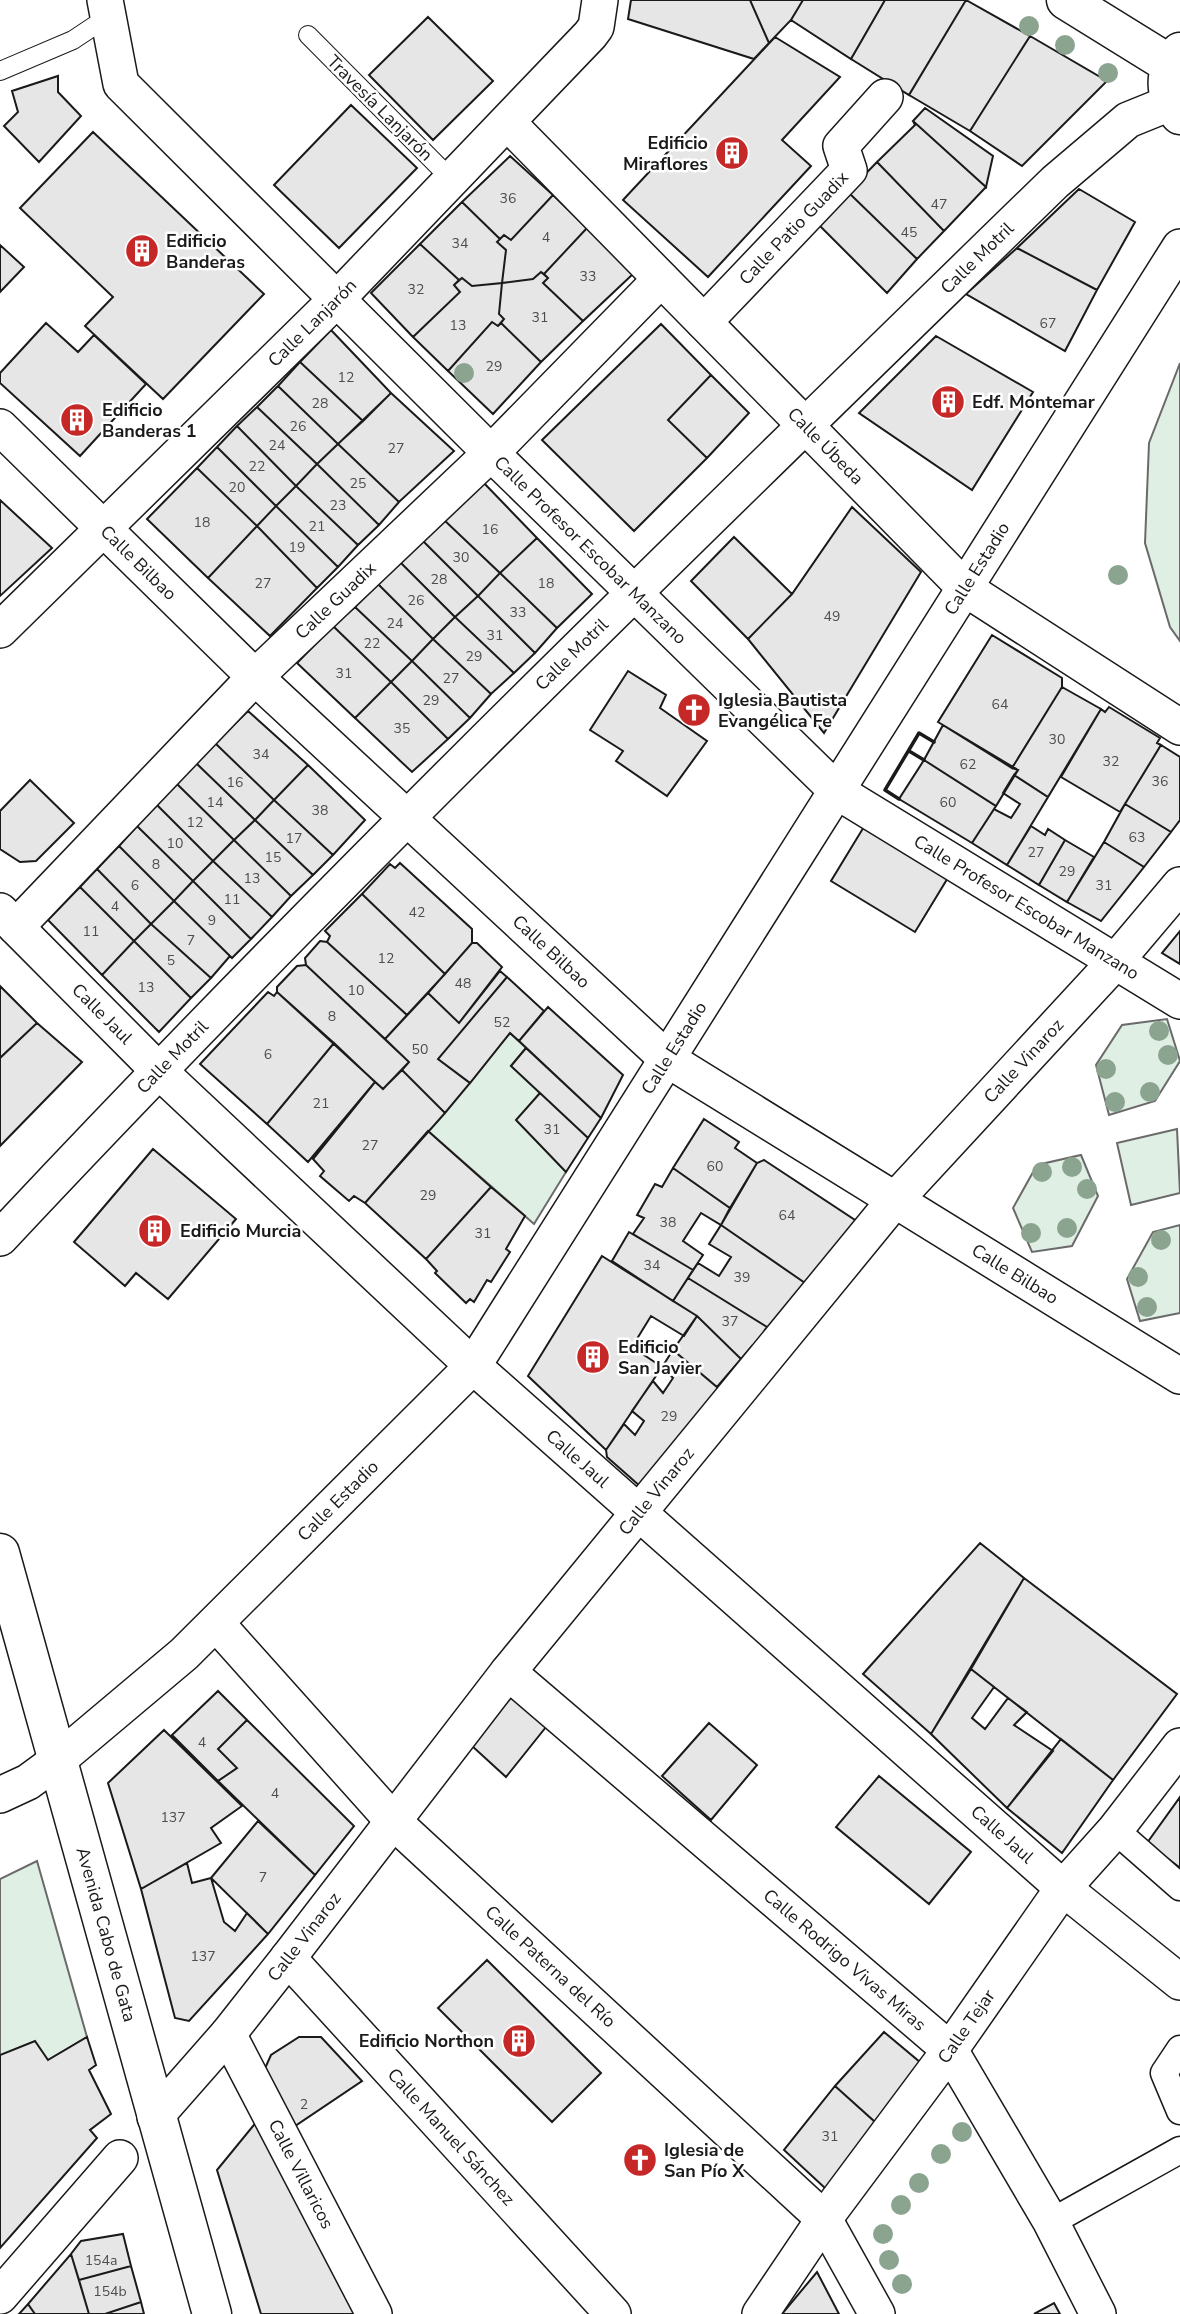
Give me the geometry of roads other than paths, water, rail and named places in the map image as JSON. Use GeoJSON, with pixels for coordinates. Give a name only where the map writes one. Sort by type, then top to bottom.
{"type":"FeatureCollection","features":[{"type":"Feature","properties":{"kind":"main road"},"geometry":{"type":"LineString","coordinates":[[1066,0],[1175,59],[1167,93],[1175,109]]}},
{"type":"Feature","properties":{"kind":"main road","name":"Avenida Cabo de Gata"},"geometry":{"type":"LineString","coordinates":[[0,1553],[212,2314]]}},
{"type":"Feature","properties":{"kind":"street","name":"Calle Lanjarón"},"geometry":{"type":"LineString","coordinates":[[0,630],[102,526],[336,300],[508,123],[590,36],[596,27],[600,0]]}},
{"type":"Feature","properties":{"kind":"street","name":"Calle Profesor Escobar Manzano"},"geometry":{"type":"LineString","coordinates":[[107,8],[121,84],[336,300],[838,792],[1180,1001]]}},
{"type":"Feature","properties":{"kind":"street","name":"Calle Patio Guadix"},"geometry":{"type":"LineString","coordinates":[[704,322],[849,170],[841,146],[885,97]]}},
{"type":"Feature","properties":{"kind":"street","name":"Calle Motril"},"geometry":{"type":"LineString","coordinates":[[0,1238],[158,1070],[409,818],[634,593],[1055,182],[1128,120],[1175,109]]}},
{"type":"Feature","properties":{"kind":"street","name":"Calle Úbeda"},"geometry":{"type":"LineString","coordinates":[[508,123],[966,589],[1180,727]]}},
{"type":"Feature","properties":{"kind":"street","name":"Calle Estadio"},"geometry":{"type":"LineString","coordinates":[[0,1795],[28,1782],[58,1760],[184,1654],[473,1366],[1180,247]]}},
{"type":"Feature","properties":{"kind":"street","name":"Calle Guadix"},"geometry":{"type":"LineString","coordinates":[[8,919],[255,677],[491,453],[661,279]]}},
{"type":"Feature","properties":{"kind":"street","name":"Calle Bilbao"},"geometry":{"type":"LineString","coordinates":[[0,427],[255,677],[667,1059],[1180,1376]]}},
{"type":"Feature","properties":{"kind":"street","name":"Calle Vinaroz"},"geometry":{"type":"LineString","coordinates":[[155,2117],[228,2034],[508,1672],[894,1201],[1115,962],[1180,885]]}},
{"type":"Feature","properties":{"kind":"street","name":"Calle Jaul"},"geometry":{"type":"LineString","coordinates":[[8,919],[158,1070],[473,1366],[1063,1888],[1180,1982]]}},
{"type":"Feature","properties":{"kind":"street","name":"Calle Paterna del Río"},"geometry":{"type":"LineString","coordinates":[[216,1623],[394,1822],[824,2219],[877,2314]]}},
{"type":"Feature","properties":{"kind":"street","name":"Calle Rodrigo Vivas Miras"},"geometry":{"type":"LineString","coordinates":[[508,1672],[950,2050],[1051,2222],[1098,2314]]}},
{"type":"Feature","properties":{"kind":"street","name":"Calle Tejar"},"geometry":{"type":"LineString","coordinates":[[760,2314],[824,2219],[950,2050],[1063,1888],[1115,1830],[1180,1746]]}},
{"type":"Feature","properties":{"kind":"street"},"geometry":{"type":"LineString","coordinates":[[1115,1830],[1180,1887]]}},
{"type":"Feature","properties":{"kind":"street","name":"Calle Manuel Sánchez"},"geometry":{"type":"LineString","coordinates":[[288,1958],[613,2314]]}},
{"type":"Feature","properties":{"kind":"street","name":"Calle Villaricos"},"geometry":{"type":"LineString","coordinates":[[228,2034],[374,2314]]}},
{"type":"Feature","properties":{"kind":"street"},"geometry":{"type":"LineString","coordinates":[[1180,2049],[1164,2074],[1180,2111]]}},
{"type":"Feature","properties":{"kind":"street"},"geometry":{"type":"LineString","coordinates":[[1051,2222],[1180,2150]]}},
{"type":"Feature","properties":{"kind":"street"},"geometry":{"type":"LineString","coordinates":[[0,2296],[120,2158]]}},
{"type":"Feature","properties":{"kind":"lane"},"geometry":{"type":"LineString","coordinates":[[0,71],[73,40],[107,8]]}},
{"type":"Feature","properties":{"kind":"lane","name":"Travesía Lanjarón"},"geometry":{"type":"LineString","coordinates":[[308,35],[452,180]]}},
{"type":"Feature","properties":{"kind":"place","name":"Edificio Miraflores"},"geometry":{"type":"Point","coordinates":[732,153]}},
{"type":"Feature","properties":{"kind":"place","name":"Edificio Banderas"},"geometry":{"type":"Point","coordinates":[142,251]}},
{"type":"Feature","properties":{"kind":"place","name":"Edf. Montemar"},"geometry":{"type":"Point","coordinates":[948,402]}},
{"type":"Feature","properties":{"kind":"place","name":"Edificio Banderas 1"},"geometry":{"type":"Point","coordinates":[77,420]}},
{"type":"Feature","properties":{"kind":"place","name":"Iglesia Bautista Evangélica Fe"},"geometry":{"type":"Point","coordinates":[694,710]}},
{"type":"Feature","properties":{"kind":"place","name":"Edificio Murcia"},"geometry":{"type":"Point","coordinates":[155,1231]}},
{"type":"Feature","properties":{"kind":"place","name":"Edificio San Javier"},"geometry":{"type":"Point","coordinates":[593,1357]}},
{"type":"Feature","properties":{"kind":"place","name":"Edificio Northon"},"geometry":{"type":"Point","coordinates":[519,2041]}},
{"type":"Feature","properties":{"kind":"place","name":"Iglesia de San Pío X"},"geometry":{"type":"Point","coordinates":[640,2160]}}]}
